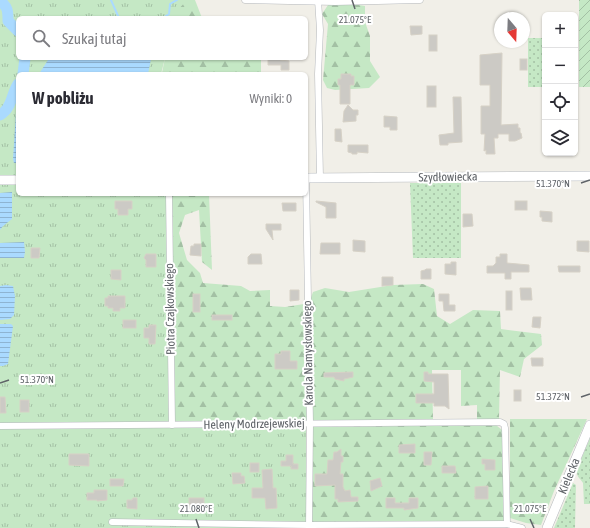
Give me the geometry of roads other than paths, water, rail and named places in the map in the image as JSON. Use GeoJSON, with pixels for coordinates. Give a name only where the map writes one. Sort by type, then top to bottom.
{"type":"FeatureCollection","features":[{"type":"Feature","properties":{"kind":"street"},"geometry":{"type":"LineString","coordinates":[[245,0],[420,0]]}},
{"type":"Feature","properties":{"kind":"street"},"geometry":{"type":"LineString","coordinates":[[318,1],[320,30],[318,74],[320,178]]}},
{"type":"Feature","properties":{"kind":"street","name":"Szydłowiecka"},"geometry":{"type":"LineString","coordinates":[[308,178],[590,176]]}},
{"type":"Feature","properties":{"kind":"street"},"geometry":{"type":"LineString","coordinates":[[0,180],[16,180]]}},
{"type":"Feature","properties":{"kind":"street","name":"Piotra Czajkowskiego"},"geometry":{"type":"LineString","coordinates":[[169,196],[172,425]]}},
{"type":"Feature","properties":{"kind":"street","name":"Karola Namysłowskiego"},"geometry":{"type":"LineString","coordinates":[[306,196],[310,424],[309,527]]}},
{"type":"Feature","properties":{"kind":"street","name":"Heleny Modrzejewskiej"},"geometry":{"type":"LineString","coordinates":[[0,426],[500,422],[504,424],[505,428],[506,524]]}},
{"type":"Feature","properties":{"kind":"street","name":"Kielecka"},"geometry":{"type":"LineString","coordinates":[[547,528],[590,425]]}},
{"type":"Feature","properties":{"kind":"street"},"geometry":{"type":"LineString","coordinates":[[112,522],[309,527],[506,524],[522,528]]}},
{"type":"Feature","properties":{"kind":"water"},"geometry":{"type":"Polygon","coordinates":[[[48,60],[151,60],[148,72],[40,72],[48,60]]]}},
{"type":"Feature","properties":{"kind":"water"},"geometry":{"type":"Polygon","coordinates":[[[16,113],[16,163],[14,163],[16,113]]]}},
{"type":"Feature","properties":{"kind":"water"},"geometry":{"type":"Polygon","coordinates":[[[12,192],[12,219],[0,230],[0,193],[12,192]]]}},
{"type":"Feature","properties":{"kind":"water"},"geometry":{"type":"Polygon","coordinates":[[[24,242],[24,258],[0,258],[0,243],[24,242]]]}},
{"type":"Feature","properties":{"kind":"water"},"geometry":{"type":"Polygon","coordinates":[[[0,286],[13,286],[15,296],[14,315],[10,319],[0,320],[0,286]]]}},
{"type":"Feature","properties":{"kind":"water"},"geometry":{"type":"Polygon","coordinates":[[[0,324],[11,324],[13,326],[8,364],[3,366],[0,366],[0,324]]]}},
{"type":"Feature","properties":{"kind":"waterway"},"geometry":{"type":"LineString","coordinates":[[111,0],[118,16]]}},
{"type":"Feature","properties":{"kind":"waterway"},"geometry":{"type":"LineString","coordinates":[[166,16],[169,14],[170,4],[177,0]]}},
{"type":"Feature","properties":{"kind":"waterway"},"geometry":{"type":"LineString","coordinates":[[0,1],[5,5],[8,14],[8,21],[16,29]]}},
{"type":"Feature","properties":{"kind":"waterway"},"geometry":{"type":"LineString","coordinates":[[23,72],[25,60]]}},
{"type":"Feature","properties":{"kind":"waterway"},"geometry":{"type":"LineString","coordinates":[[0,115],[7,109],[16,88]]}}]}
